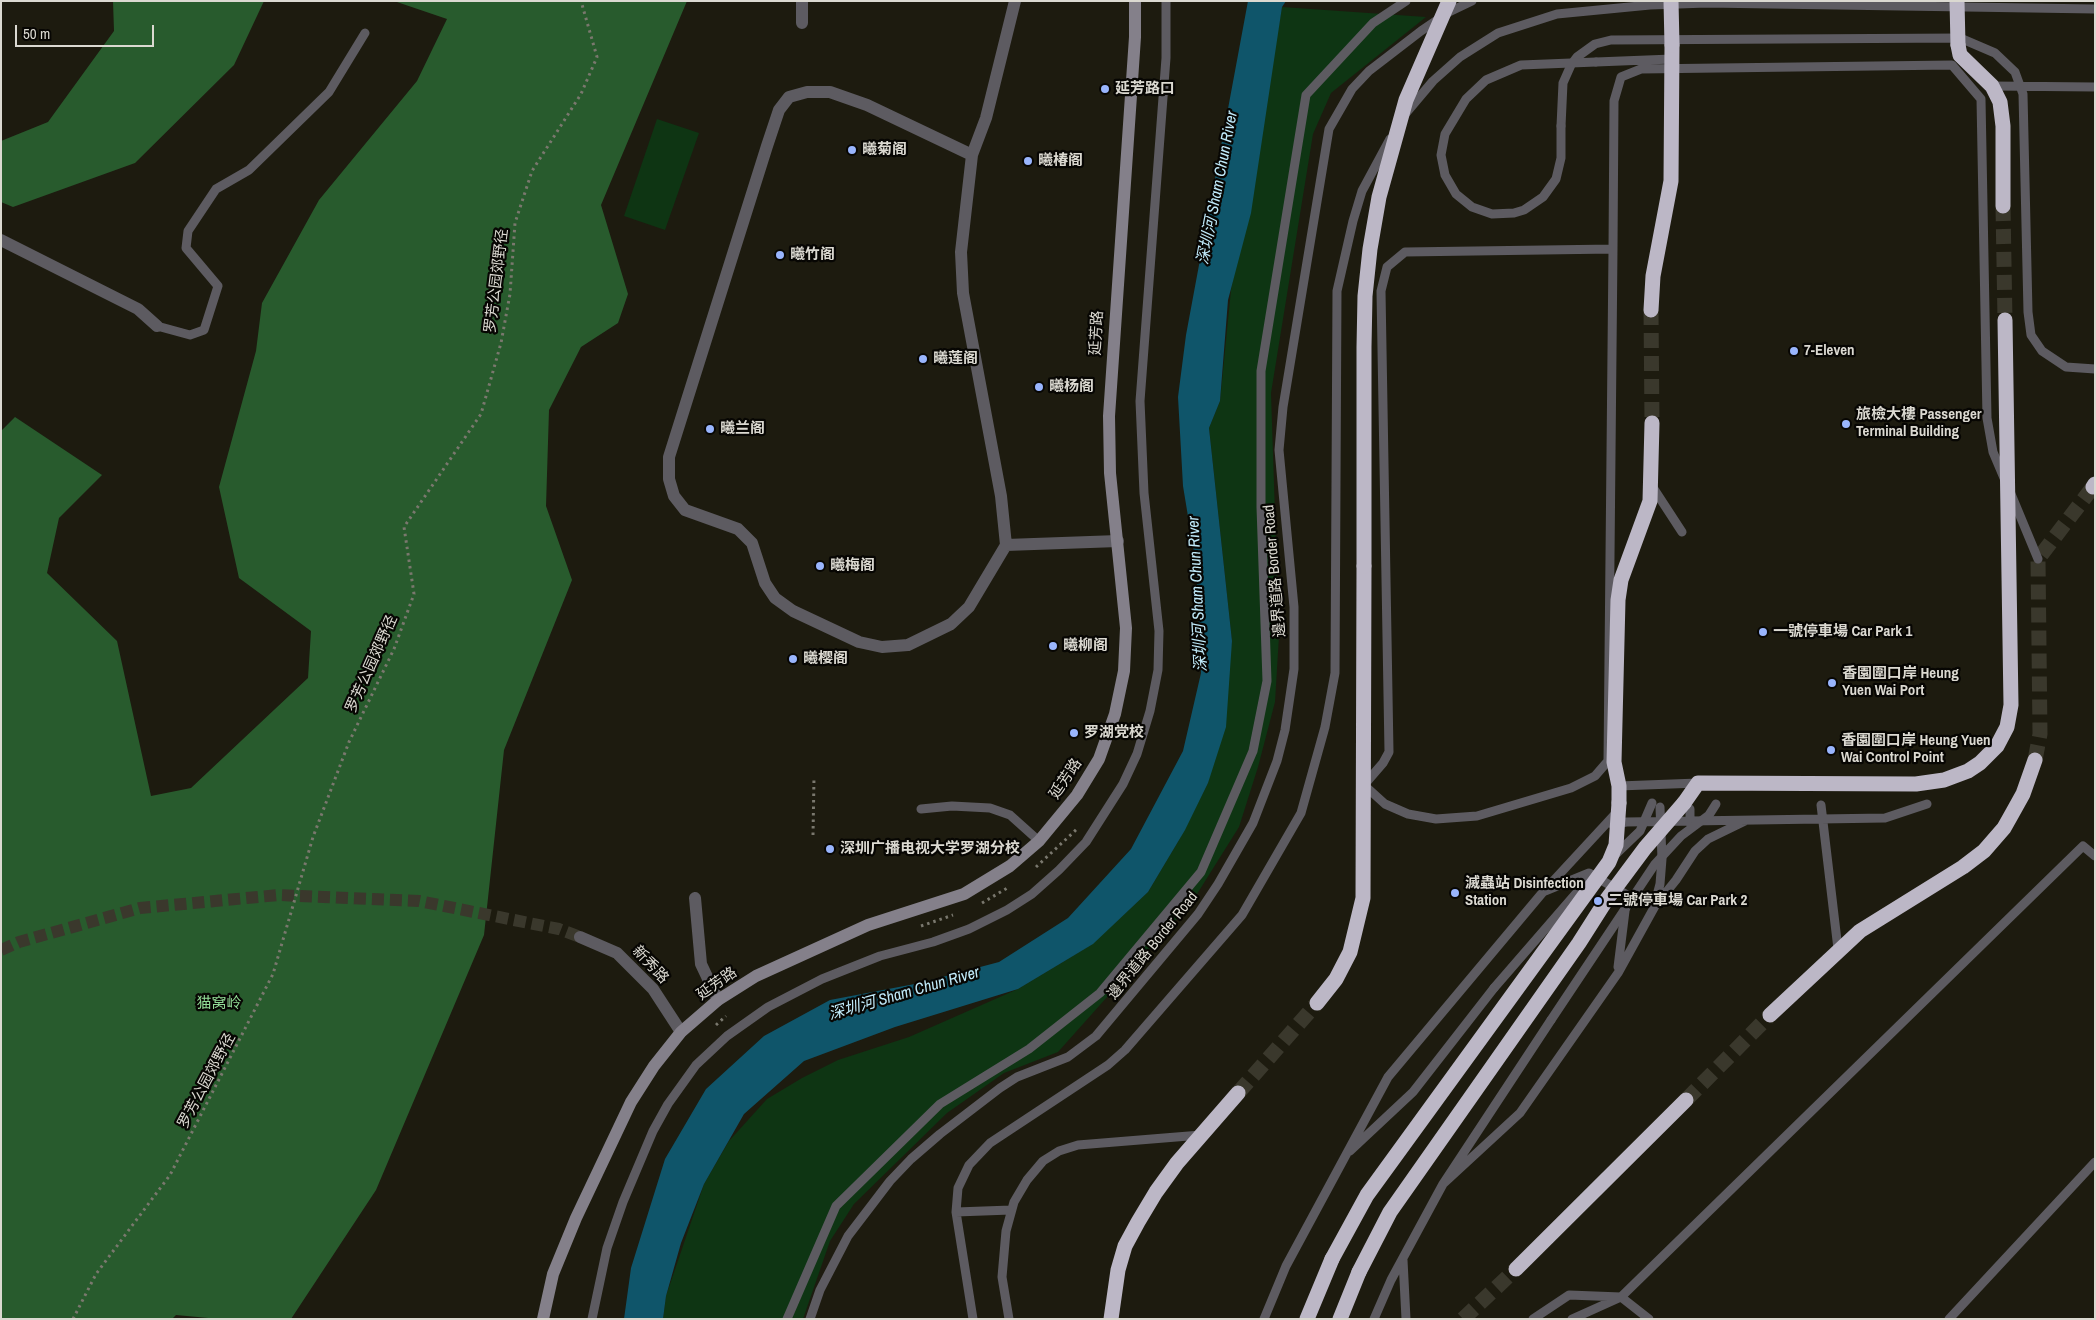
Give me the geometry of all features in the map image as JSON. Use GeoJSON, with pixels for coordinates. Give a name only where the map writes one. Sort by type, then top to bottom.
{"type":"FeatureCollection","features":[{"type":"Feature","properties":{"kind":"highway"},"geometry":{"type":"LineString","coordinates":[[1317,1003],[1336,979],[1350,952],[1358,927],[1363,898],[1364,347],[1365,296],[1370,249],[1379,197],[1406,100],[1448,1]]}},
{"type":"Feature","properties":{"kind":"highway"},"geometry":{"type":"LineString","coordinates":[[1651,310],[1653,276],[1671,181],[1671,1]]}},
{"type":"Feature","properties":{"kind":"highway"},"geometry":{"type":"LineString","coordinates":[[1957,1],[1960,55],[1992,86],[2000,102],[2002,113],[2003,206]]}},
{"type":"Feature","properties":{"kind":"highway"},"geometry":{"type":"LineString","coordinates":[[1340,1319],[1359,1272],[1390,1212],[1579,943],[1607,899],[1645,848],[1687,806],[1698,783],[1898,784],[1931,782],[1968,772],[1980,764],[1997,746],[2007,727],[2010,705],[2005,320]]}},
{"type":"Feature","properties":{"kind":"highway"},"geometry":{"type":"LineString","coordinates":[[1307,1319],[1332,1259],[1367,1195],[1609,862],[1616,846],[1619,786],[1614,762],[1618,600],[1621,580],[1646,516],[1652,485],[1652,423]]}},
{"type":"Feature","properties":{"kind":"highway"},"geometry":{"type":"LineString","coordinates":[[1770,1015],[1860,930],[1963,867],[1984,851],[2004,828],[2016,806],[2035,760]]}},
{"type":"Feature","properties":{"kind":"highway"},"geometry":{"type":"LineString","coordinates":[[1111,1319],[1118,1270],[1126,1246],[1156,1192],[1201,1135],[1238,1093]]}},
{"type":"Feature","properties":{"kind":"highway"},"geometry":{"type":"LineString","coordinates":[[1516,1269],[1686,1100]]}},
{"type":"Feature","properties":{"kind":"main road","name":"延芳路"},"geometry":{"type":"LineString","coordinates":[[543,1319],[553,1274],[627,1110],[654,1066],[681,1032],[718,1000],[756,976],[868,925],[964,894],[1010,866],[1039,841],[1077,795],[1099,759],[1116,714],[1124,671],[1126,628],[1110,473],[1109,416],[1135,37],[1135,1]]}},
{"type":"Feature","properties":{"kind":"street"},"geometry":{"type":"LineString","coordinates":[[802,1],[802,23]]}},
{"type":"Feature","properties":{"kind":"street"},"geometry":{"type":"LineString","coordinates":[[972,155],[867,105],[830,92],[807,92],[789,98],[778,110],[669,457],[670,479],[674,496],[685,510],[738,529],[752,543],[765,584],[775,598],[793,611],[859,642],[882,647],[908,646],[951,624],[969,607],[1006,545],[1001,496],[963,293],[961,252],[972,155],[986,118],[1015,1]]}},
{"type":"Feature","properties":{"kind":"street"},"geometry":{"type":"LineString","coordinates":[[1,240],[138,309],[157,326]]}},
{"type":"Feature","properties":{"kind":"street"},"geometry":{"type":"LineString","coordinates":[[1006,545],[1118,541]]}},
{"type":"Feature","properties":{"kind":"street"},"geometry":{"type":"LineString","coordinates":[[695,898],[701,964],[718,1000]]}},
{"type":"Feature","properties":{"kind":"street","name":"新秀路"},"geometry":{"type":"LineString","coordinates":[[580,937],[616,953],[653,989],[681,1032]]}},
{"type":"Feature","properties":{"kind":"lane"},"geometry":{"type":"LineString","coordinates":[[592,1319],[607,1248],[622,1202],[653,1131],[668,1104],[696,1066],[727,1036],[761,1012],[822,979],[880,956],[933,942],[969,929],[1007,910],[1032,894],[1086,842],[1124,784],[1137,754],[1150,711],[1158,670],[1159,631],[1144,493],[1140,401],[1166,58],[1166,1]]}},
{"type":"Feature","properties":{"kind":"lane"},"geometry":{"type":"LineString","coordinates":[[787,1319],[836,1206],[940,1104],[1029,1049],[1100,993],[1201,872],[1253,752],[1268,681],[1261,507],[1261,371],[1306,95],[1373,23],[1406,1]]}},
{"type":"Feature","properties":{"kind":"lane","name":"邊界道路 Border Road"},"geometry":{"type":"LineString","coordinates":[[810,1319],[820,1290],[838,1252],[870,1205],[890,1181],[911,1159],[940,1134],[1000,1088],[1017,1077],[1068,1058],[1096,1036],[1198,914],[1223,877],[1253,823],[1278,761],[1291,692],[1295,638],[1294,607],[1279,450],[1283,407],[1329,129],[1352,89],[1369,71],[1421,31],[1449,12],[1472,1]]}},
{"type":"Feature","properties":{"kind":"lane"},"geometry":{"type":"LineString","coordinates":[[973,1319],[956,1212],[958,1188],[970,1165],[978,1154],[990,1144],[1108,1066],[1140,1034],[1242,915],[1301,813],[1325,727],[1335,673],[1337,291],[1362,191],[1406,111],[1433,81],[1460,57],[1498,33],[1557,14],[1650,5],[1707,3],[2095,8]]}},
{"type":"Feature","properties":{"kind":"lane"},"geometry":{"type":"LineString","coordinates":[[157,326],[190,335],[204,330],[218,286],[186,248],[188,231],[216,189],[249,170],[329,92],[365,33]]}},
{"type":"Feature","properties":{"kind":"lane"},"geometry":{"type":"LineString","coordinates":[[1672,52],[1596,62],[1521,64],[1486,80],[1466,99],[1445,134],[1441,155],[1445,176],[1456,194],[1472,207],[1492,214],[1514,213],[1524,210],[1543,197],[1556,180],[1561,158],[1563,83],[1571,65],[1577,57],[1595,44],[1611,40],[1960,38],[1995,53],[2015,72],[2023,94],[2028,312],[2031,335],[2042,352],[2066,366],[2095,369]]}},
{"type":"Feature","properties":{"kind":"lane"},"geometry":{"type":"LineString","coordinates":[[1613,249],[1404,252],[1387,267],[1381,291],[1388,752],[1383,764],[1364,785],[1385,804],[1408,814],[1436,819],[1477,816],[1572,788],[1595,776],[1608,761],[1613,249],[1614,101],[1621,78],[1641,69],[1952,66],[1981,99],[1987,418],[1992,452],[2038,558]]}},
{"type":"Feature","properties":{"kind":"lane"},"geometry":{"type":"LineString","coordinates":[[1992,86],[2076,85],[2095,87]]}},
{"type":"Feature","properties":{"kind":"lane"},"geometry":{"type":"LineString","coordinates":[[1652,485],[1682,532]]}},
{"type":"Feature","properties":{"kind":"lane"},"geometry":{"type":"LineString","coordinates":[[1619,786],[1698,783]]}},
{"type":"Feature","properties":{"kind":"lane"},"geometry":{"type":"LineString","coordinates":[[1374,1319],[1378,1306],[1443,1184],[1551,1020],[1655,864],[1680,836],[1708,815],[1716,804]]}},
{"type":"Feature","properties":{"kind":"lane"},"geometry":{"type":"LineString","coordinates":[[1599,830],[1626,822],[1690,823],[1885,818],[1927,804]]}},
{"type":"Feature","properties":{"kind":"lane"},"geometry":{"type":"LineString","coordinates":[[1344,1156],[1413,1092],[1494,988],[1595,871],[1640,831],[1656,805],[1660,822],[1661,867],[1655,906]]}},
{"type":"Feature","properties":{"kind":"lane"},"geometry":{"type":"LineString","coordinates":[[1821,805],[1838,949]]}},
{"type":"Feature","properties":{"kind":"lane"},"geometry":{"type":"LineString","coordinates":[[921,809],[952,806],[990,808],[1010,815],[1039,841]]}},
{"type":"Feature","properties":{"kind":"lane"},"geometry":{"type":"LineString","coordinates":[[1687,806],[1690,823]]}},
{"type":"Feature","properties":{"kind":"lane"},"geometry":{"type":"LineString","coordinates":[[1885,818],[1899,806]]}},
{"type":"Feature","properties":{"kind":"lane"},"geometry":{"type":"LineString","coordinates":[[1264,1319],[1286,1266],[1388,1077],[1542,892],[1622,808]]}},
{"type":"Feature","properties":{"kind":"lane"},"geometry":{"type":"LineString","coordinates":[[1443,1184],[1520,1113],[1618,973],[1655,906],[1695,851],[1708,839],[1746,821]]}},
{"type":"Feature","properties":{"kind":"lane"},"geometry":{"type":"LineString","coordinates":[[1572,1319],[1621,1297],[2083,846],[2095,856]]}},
{"type":"Feature","properties":{"kind":"lane"},"geometry":{"type":"LineString","coordinates":[[1542,892],[1590,873],[1627,895],[1618,973]]}},
{"type":"Feature","properties":{"kind":"lane"},"geometry":{"type":"LineString","coordinates":[[1009,1319],[1002,1277],[1006,1231],[1011,1210],[1027,1180],[1043,1161],[1059,1150],[1078,1145],[1201,1135]]}},
{"type":"Feature","properties":{"kind":"lane"},"geometry":{"type":"LineString","coordinates":[[1949,1319],[2095,1162]]}},
{"type":"Feature","properties":{"kind":"lane"},"geometry":{"type":"LineString","coordinates":[[956,1212],[1011,1210]]}},
{"type":"Feature","properties":{"kind":"lane"},"geometry":{"type":"LineString","coordinates":[[1402,1260],[1406,1319]]}},
{"type":"Feature","properties":{"kind":"lane"},"geometry":{"type":"LineString","coordinates":[[1533,1319],[1569,1295],[1621,1297],[1650,1319]]}},
{"type":"Feature","properties":{"kind":"path","name":"罗芳公园郊野径"},"geometry":{"type":"LineString","coordinates":[[73,1319],[96,1274],[170,1175],[273,974],[313,837],[349,742],[394,650],[414,594],[404,527],[480,414],[501,342],[510,294],[515,223],[526,189],[532,172],[581,94],[597,57],[581,1]]}},
{"type":"Feature","properties":{"kind":"path"},"geometry":{"type":"LineString","coordinates":[[814,777],[814,835]]}},
{"type":"Feature","properties":{"kind":"path"},"geometry":{"type":"LineString","coordinates":[[1032,870],[1078,828]]}},
{"type":"Feature","properties":{"kind":"path"},"geometry":{"type":"LineString","coordinates":[[976,906],[1010,886]]}},
{"type":"Feature","properties":{"kind":"path"},"geometry":{"type":"LineString","coordinates":[[914,928],[958,913]]}},
{"type":"Feature","properties":{"kind":"path"},"geometry":{"type":"LineString","coordinates":[[715,1027],[728,1014]]}},
{"type":"Feature","properties":{"kind":"green space"},"geometry":{"type":"Polygon","coordinates":[[[113,1],[264,1],[234,65],[135,163],[13,207],[1,202],[1,141],[48,122],[114,31],[113,1]]]}},
{"type":"Feature","properties":{"kind":"green space","name":"猫窝岭"},"geometry":{"type":"Polygon","coordinates":[[[394,1],[687,1],[601,205],[628,294],[618,323],[581,347],[549,410],[546,506],[572,580],[504,750],[484,935],[376,1190],[291,1319],[219,1319],[176,1315],[172,1319],[1,1319],[1,431],[15,417],[102,475],[59,518],[47,573],[117,641],[151,796],[191,788],[308,678],[311,631],[239,578],[219,487],[256,351],[262,303],[319,200],[417,81],[447,19],[394,1]]]}},
{"type":"Feature","properties":{"kind":"green space"},"geometry":{"type":"Polygon","coordinates":[[[1282,7],[1426,17],[1331,93],[1313,134],[1271,393],[1279,636],[1275,702],[1258,767],[1239,827],[1192,902],[1058,1052],[1004,1073],[947,1113],[854,1204],[830,1241],[803,1319],[663,1319],[666,1296],[704,1184],[729,1141],[767,1099],[802,1078],[838,1060],[909,1037],[1018,989],[1091,945],[1148,892],[1179,840],[1208,783],[1232,641],[1209,428],[1220,401],[1231,290],[1282,7]]]}},
{"type":"Feature","properties":{"kind":"green space"},"geometry":{"type":"Polygon","coordinates":[[[657,119],[699,133],[665,230],[624,216],[657,119]]]}},
{"type":"Feature","properties":{"kind":"water","name":"深圳河 Sham Chun River"},"geometry":{"type":"Polygon","coordinates":[[[1248,1],[1286,1],[1282,7],[1251,213],[1228,300],[1220,401],[1209,428],[1232,641],[1226,727],[1208,783],[1185,830],[1148,892],[1093,944],[1018,989],[895,1027],[804,1061],[744,1114],[704,1184],[681,1243],[666,1296],[663,1319],[624,1319],[631,1268],[665,1159],[706,1089],[764,1036],[830,1000],[920,983],[999,962],[1068,918],[1131,849],[1183,751],[1201,673],[1196,565],[1183,486],[1178,397],[1186,335],[1248,1]]]}},
{"type":"Feature","properties":{"kind":"tunnel"},"geometry":{"type":"LineString","coordinates":[[2003,206],[2005,320]]}},
{"type":"Feature","properties":{"kind":"tunnel"},"geometry":{"type":"LineString","coordinates":[[1651,310],[1652,423]]}},
{"type":"Feature","properties":{"kind":"tunnel"},"geometry":{"type":"LineString","coordinates":[[2035,760],[2040,734],[2038,559],[2093,487]]}},
{"type":"Feature","properties":{"kind":"tunnel"},"geometry":{"type":"LineString","coordinates":[[1,950],[19,942],[140,908],[279,895],[419,901],[559,929],[580,937]]}},
{"type":"Feature","properties":{"kind":"tunnel"},"geometry":{"type":"LineString","coordinates":[[1238,1093],[1317,1003]]}},
{"type":"Feature","properties":{"kind":"tunnel"},"geometry":{"type":"LineString","coordinates":[[1686,1100],[1770,1015]]}},
{"type":"Feature","properties":{"kind":"tunnel"},"geometry":{"type":"LineString","coordinates":[[1463,1319],[1516,1269]]}},
{"type":"Feature","properties":{"kind":"place","name":"延芳路口"},"geometry":{"type":"Point","coordinates":[1105,89]}},
{"type":"Feature","properties":{"kind":"place","name":"曦菊阁"},"geometry":{"type":"Point","coordinates":[852,150]}},
{"type":"Feature","properties":{"kind":"place","name":"曦椿阁"},"geometry":{"type":"Point","coordinates":[1028,161]}},
{"type":"Feature","properties":{"kind":"place","name":"曦竹阁"},"geometry":{"type":"Point","coordinates":[780,255]}},
{"type":"Feature","properties":{"kind":"place","name":"7-Eleven"},"geometry":{"type":"Point","coordinates":[1794,351]}},
{"type":"Feature","properties":{"kind":"place","name":"曦莲阁"},"geometry":{"type":"Point","coordinates":[923,359]}},
{"type":"Feature","properties":{"kind":"place","name":"曦杨阁"},"geometry":{"type":"Point","coordinates":[1039,387]}},
{"type":"Feature","properties":{"kind":"place","name":"旅檢大樓 Passenger Terminal Building"},"geometry":{"type":"Point","coordinates":[1846,424]}},
{"type":"Feature","properties":{"kind":"place","name":"曦兰阁"},"geometry":{"type":"Point","coordinates":[710,429]}},
{"type":"Feature","properties":{"kind":"place","name":"曦梅阁"},"geometry":{"type":"Point","coordinates":[820,566]}},
{"type":"Feature","properties":{"kind":"place","name":"一號停車場 Car Park 1"},"geometry":{"type":"Point","coordinates":[1763,632]}},
{"type":"Feature","properties":{"kind":"place","name":"曦柳阁"},"geometry":{"type":"Point","coordinates":[1053,646]}},
{"type":"Feature","properties":{"kind":"place","name":"曦樱阁"},"geometry":{"type":"Point","coordinates":[793,659]}},
{"type":"Feature","properties":{"kind":"place","name":"香園圍口岸 Heung Yuen Wai Port"},"geometry":{"type":"Point","coordinates":[1832,683]}},
{"type":"Feature","properties":{"kind":"place","name":"罗湖党校"},"geometry":{"type":"Point","coordinates":[1074,733]}},
{"type":"Feature","properties":{"kind":"place","name":"香園圍口岸 Heung Yuen Wai Control Point"},"geometry":{"type":"Point","coordinates":[1831,750]}},
{"type":"Feature","properties":{"kind":"place","name":"深圳广播电视大学罗湖分校"},"geometry":{"type":"Point","coordinates":[830,849]}},
{"type":"Feature","properties":{"kind":"place","name":"滅蟲站 Disinfection Station"},"geometry":{"type":"Point","coordinates":[1455,893]}},
{"type":"Feature","properties":{"kind":"place","name":"二號停車場 Car Park 2"},"geometry":{"type":"Point","coordinates":[1598,901]}}]}
